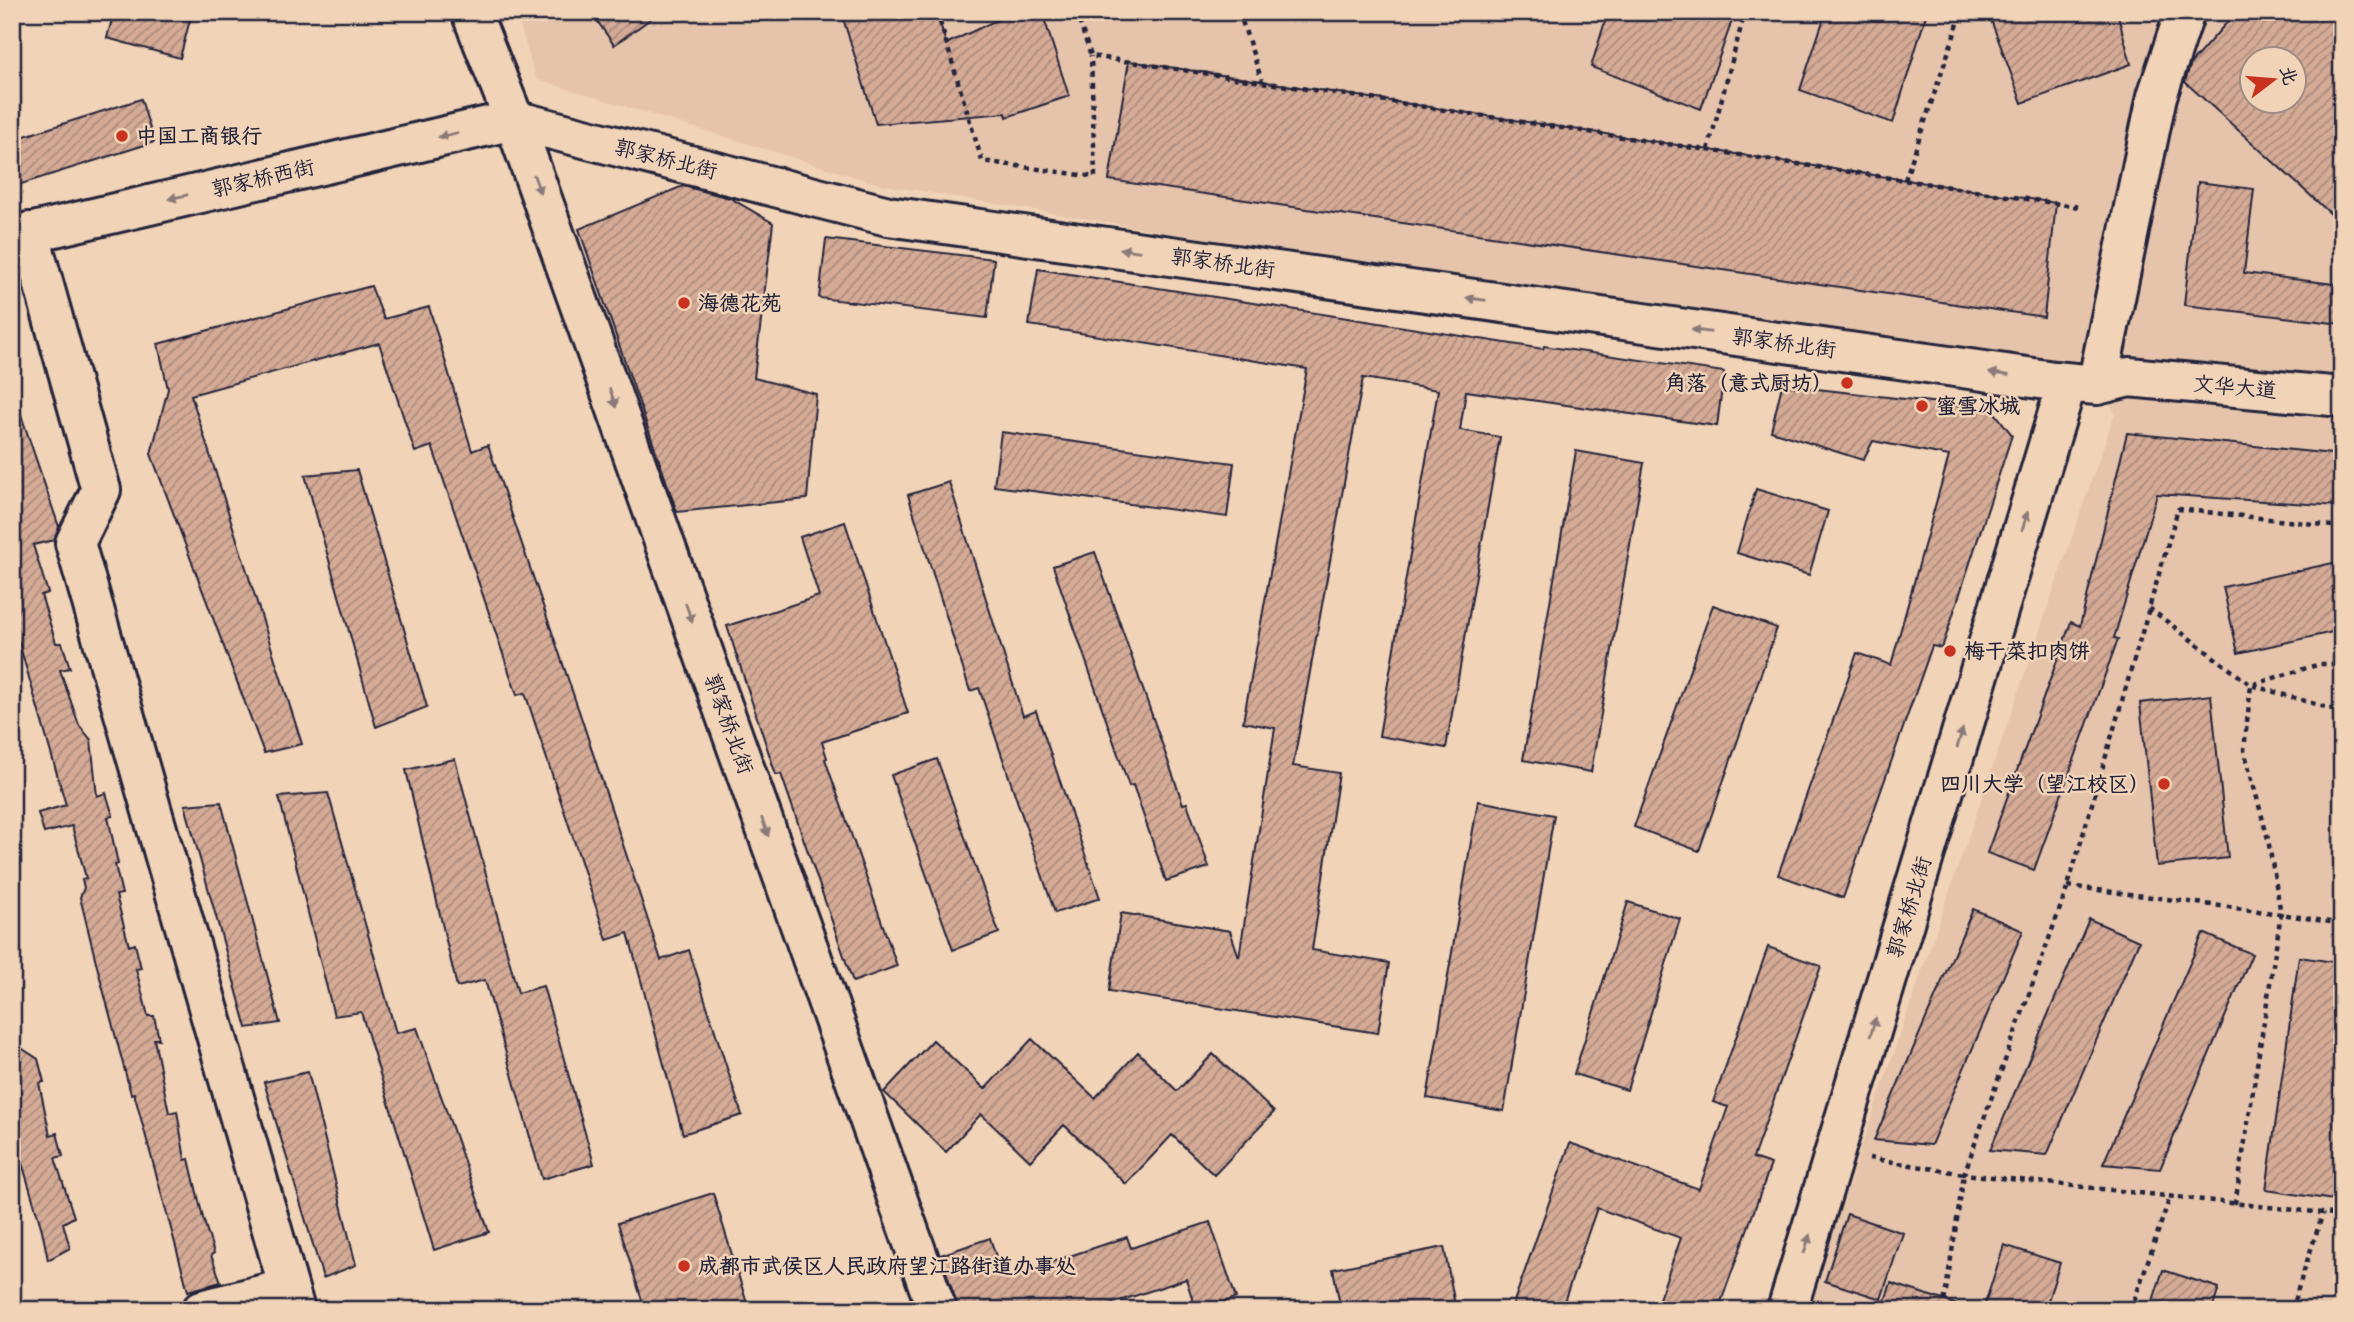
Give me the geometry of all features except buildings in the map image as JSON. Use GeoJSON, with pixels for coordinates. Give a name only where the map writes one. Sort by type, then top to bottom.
{"type":"FeatureCollection","features":[{"type":"Feature","properties":{"kind":"street"},"geometry":{"type":"LineString","coordinates":[[471,12],[514,120]]}},
{"type":"Feature","properties":{"kind":"street"},"geometry":{"type":"LineString","coordinates":[[2098,382],[2157,96],[2185,12]]}},
{"type":"Feature","properties":{"kind":"street","name":"郭家桥西街"},"geometry":{"type":"LineString","coordinates":[[20,234],[514,120]]}},
{"type":"Feature","properties":{"kind":"street","name":"郭家桥北街"},"geometry":{"type":"LineString","coordinates":[[514,120],[888,216],[2098,382],[1787,1310]]}},
{"type":"Feature","properties":{"kind":"street","name":"郭家桥北街"},"geometry":{"type":"LineString","coordinates":[[514,120],[937,1310]]}},
{"type":"Feature","properties":{"kind":"street"},"geometry":{"type":"LineString","coordinates":[[20,234],[102,490],[75,543],[292,1299],[202,1310]]}},
{"type":"Feature","properties":{"kind":"street","name":"文华大道"},"geometry":{"type":"LineString","coordinates":[[2098,382],[2342,397]]}},
{"type":"Feature","properties":{"kind":"path"},"geometry":{"type":"LineString","coordinates":[[937,12],[982,161],[1095,177],[1091,56],[1076,12]]}},
{"type":"Feature","properties":{"kind":"path"},"geometry":{"type":"LineString","coordinates":[[1256,12],[1240,15],[1263,82]]}},
{"type":"Feature","properties":{"kind":"path"},"geometry":{"type":"LineString","coordinates":[[1708,150],[1745,12]]}},
{"type":"Feature","properties":{"kind":"path"},"geometry":{"type":"LineString","coordinates":[[1905,180],[1962,12]]}},
{"type":"Feature","properties":{"kind":"path"},"geometry":{"type":"LineString","coordinates":[[1091,56],[2080,207]]}},
{"type":"Feature","properties":{"kind":"path"},"geometry":{"type":"LineString","coordinates":[[1943,1310],[1964,1174],[2068,886],[2178,509],[2342,527]]}},
{"type":"Feature","properties":{"kind":"path"},"geometry":{"type":"LineString","coordinates":[[2149,608],[2251,685],[2342,712]]}},
{"type":"Feature","properties":{"kind":"path"},"geometry":{"type":"LineString","coordinates":[[2251,685],[2320,664],[2342,664]]}},
{"type":"Feature","properties":{"kind":"path"},"geometry":{"type":"LineString","coordinates":[[2235,1204],[2281,914],[2268,839],[2244,750],[2251,685]]}},
{"type":"Feature","properties":{"kind":"path"},"geometry":{"type":"LineString","coordinates":[[2068,886],[2342,924]]}},
{"type":"Feature","properties":{"kind":"path"},"geometry":{"type":"LineString","coordinates":[[1858,1156],[1964,1174],[2342,1215]]}},
{"type":"Feature","properties":{"kind":"path"},"geometry":{"type":"LineString","coordinates":[[2131,1310],[2170,1197]]}},
{"type":"Feature","properties":{"kind":"path"},"geometry":{"type":"LineString","coordinates":[[2291,1310],[2323,1213]]}},
{"type":"Feature","properties":{"kind":"shaded area","name":"四川大学（望江校区）"},"geometry":{"type":"Polygon","coordinates":[[[516,12],[2342,12],[2342,1310],[1809,1310],[1858,1156],[2115,413],[2097,385],[2054,381],[879,184],[536,79],[516,12]]]}},
{"type":"Feature","properties":{"kind":"place","name":"中国工商银行"},"geometry":{"type":"Point","coordinates":[122,136]}},
{"type":"Feature","properties":{"kind":"place","name":"海德花苑"},"geometry":{"type":"Point","coordinates":[684,303]}},
{"type":"Feature","properties":{"kind":"place","name":"角落（意式厨坊）"},"geometry":{"type":"Point","coordinates":[1847,383]}},
{"type":"Feature","properties":{"kind":"place","name":"蜜雪冰城"},"geometry":{"type":"Point","coordinates":[1922,406]}},
{"type":"Feature","properties":{"kind":"place","name":"梅干菜扣肉饼"},"geometry":{"type":"Point","coordinates":[1950,651]}},
{"type":"Feature","properties":{"kind":"place","name":"四川大学（望江校区）"},"geometry":{"type":"Point","coordinates":[2164,784]}},
{"type":"Feature","properties":{"kind":"place","name":"成都市武侯区人民政府望江路街道办事处"},"geometry":{"type":"Point","coordinates":[684,1266]}}]}
